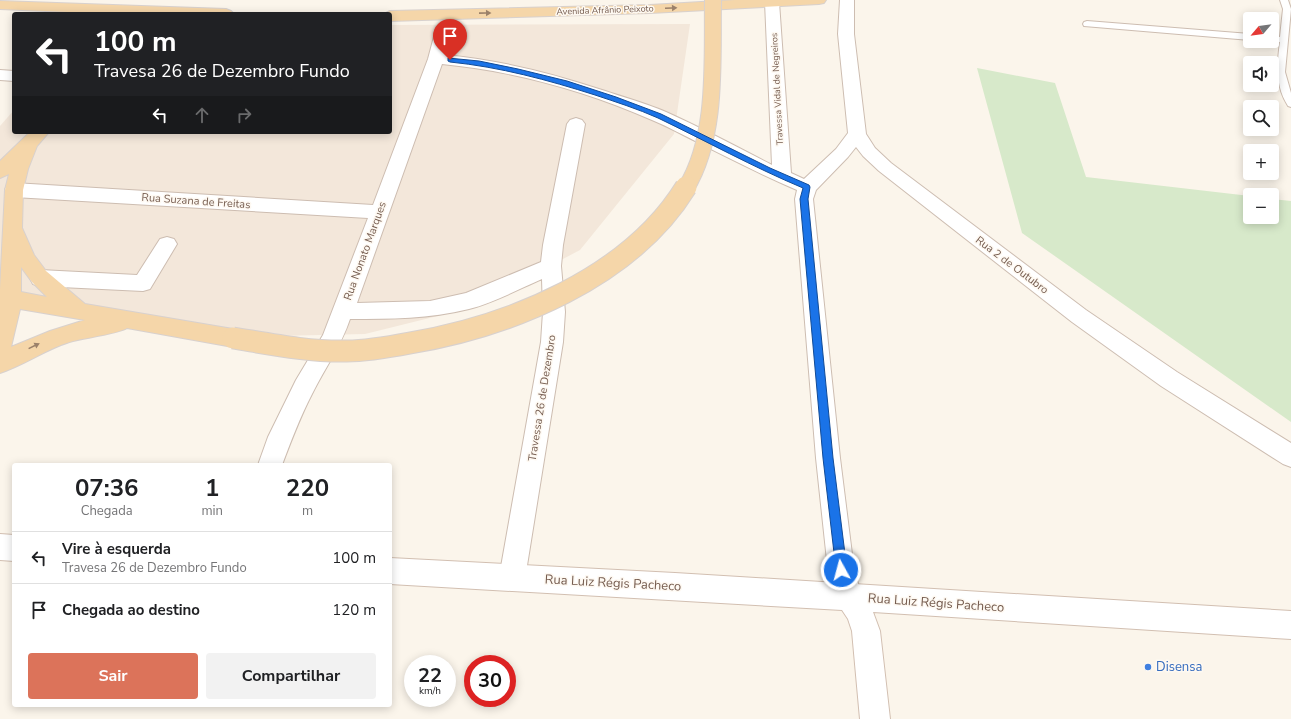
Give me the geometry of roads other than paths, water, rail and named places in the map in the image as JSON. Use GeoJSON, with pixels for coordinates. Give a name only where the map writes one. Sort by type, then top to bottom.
{"type":"FeatureCollection","features":[{"type":"Feature","properties":{"kind":"main road"},"geometry":{"type":"LineString","coordinates":[[5,298],[144,321],[290,348],[349,351],[411,343],[470,330],[537,308],[588,281],[635,248],[670,212],[692,178],[703,150],[708,119],[711,88],[712,0]]}},
{"type":"Feature","properties":{"kind":"main road","name":"Avenida Afrânio Peixoto"},"geometry":{"type":"LineString","coordinates":[[392,16],[650,9],[819,0]]}},
{"type":"Feature","properties":{"kind":"main road"},"geometry":{"type":"LineString","coordinates":[[0,5],[78,8],[184,9],[209,12]]}},
{"type":"Feature","properties":{"kind":"main road"},"geometry":{"type":"LineString","coordinates":[[78,8],[95,12]]}},
{"type":"Feature","properties":{"kind":"main road"},"geometry":{"type":"LineString","coordinates":[[0,172],[28,146],[38,134]]}},
{"type":"Feature","properties":{"kind":"main road"},"geometry":{"type":"LineString","coordinates":[[0,347],[8,314],[5,298],[14,190],[19,169],[28,146]]}},
{"type":"Feature","properties":{"kind":"main road"},"geometry":{"type":"LineString","coordinates":[[12,218],[20,248],[27,263],[53,291],[79,310]]}},
{"type":"Feature","properties":{"kind":"main road"},"geometry":{"type":"LineString","coordinates":[[0,364],[40,343],[66,334],[92,327],[144,321]]}},
{"type":"Feature","properties":{"kind":"street","name":"Rua 2 de Outubro"},"geometry":{"type":"LineString","coordinates":[[847,0],[846,34],[857,134],[869,152],[885,167],[1079,316],[1169,379],[1291,456]]}},
{"type":"Feature","properties":{"kind":"street","name":"Travessa Vidal de Negreiros"},"geometry":{"type":"LineString","coordinates":[[772,2],[782,176]]}},
{"type":"Feature","properties":{"kind":"street","name":"Rua Nonato Marques"},"geometry":{"type":"LineString","coordinates":[[271,463],[280,437],[304,387],[333,338],[436,58],[444,29]]}},
{"type":"Feature","properties":{"kind":"street"},"geometry":{"type":"LineString","coordinates":[[436,58],[479,63],[518,71],[564,83],[613,99],[659,116],[807,187]]}},
{"type":"Feature","properties":{"kind":"street"},"geometry":{"type":"LineString","coordinates":[[0,75],[12,76]]}},
{"type":"Feature","properties":{"kind":"street","name":"Travessa 26 de Dezembro"},"geometry":{"type":"LineString","coordinates":[[512,578],[552,342],[554,312],[551,266],[553,245],[576,124]]}},
{"type":"Feature","properties":{"kind":"street"},"geometry":{"type":"LineString","coordinates":[[857,134],[842,153],[807,187],[804,199],[841,570],[849,597],[859,611],[866,631],[875,719]]}},
{"type":"Feature","properties":{"kind":"street","name":"Rua Suzana de Freitas"},"geometry":{"type":"LineString","coordinates":[[14,190],[379,212]]}},
{"type":"Feature","properties":{"kind":"street"},"geometry":{"type":"LineString","coordinates":[[40,278],[143,283],[167,244]]}},
{"type":"Feature","properties":{"kind":"street"},"geometry":{"type":"LineString","coordinates":[[343,311],[399,312],[430,309],[469,301],[551,266]]}},
{"type":"Feature","properties":{"kind":"street"},"geometry":{"type":"LineString","coordinates":[[0,547],[12,548]]}},
{"type":"Feature","properties":{"kind":"street","name":"Rua Luiz Régis Pacheco"},"geometry":{"type":"LineString","coordinates":[[392,571],[675,586],[1291,625]]}},
{"type":"Feature","properties":{"kind":"lane"},"geometry":{"type":"LineString","coordinates":[[1284,0],[1287,9],[1281,72],[1288,99],[1291,104]]}},
{"type":"Feature","properties":{"kind":"lane"},"geometry":{"type":"LineString","coordinates":[[1087,24],[1243,36]]}},
{"type":"Feature","properties":{"kind":"lane"},"geometry":{"type":"LineString","coordinates":[[1279,40],[1285,40]]}},
{"type":"Feature","properties":{"kind":"place","name":"Disensa"},"geometry":{"type":"Point","coordinates":[1148,667]}}]}
